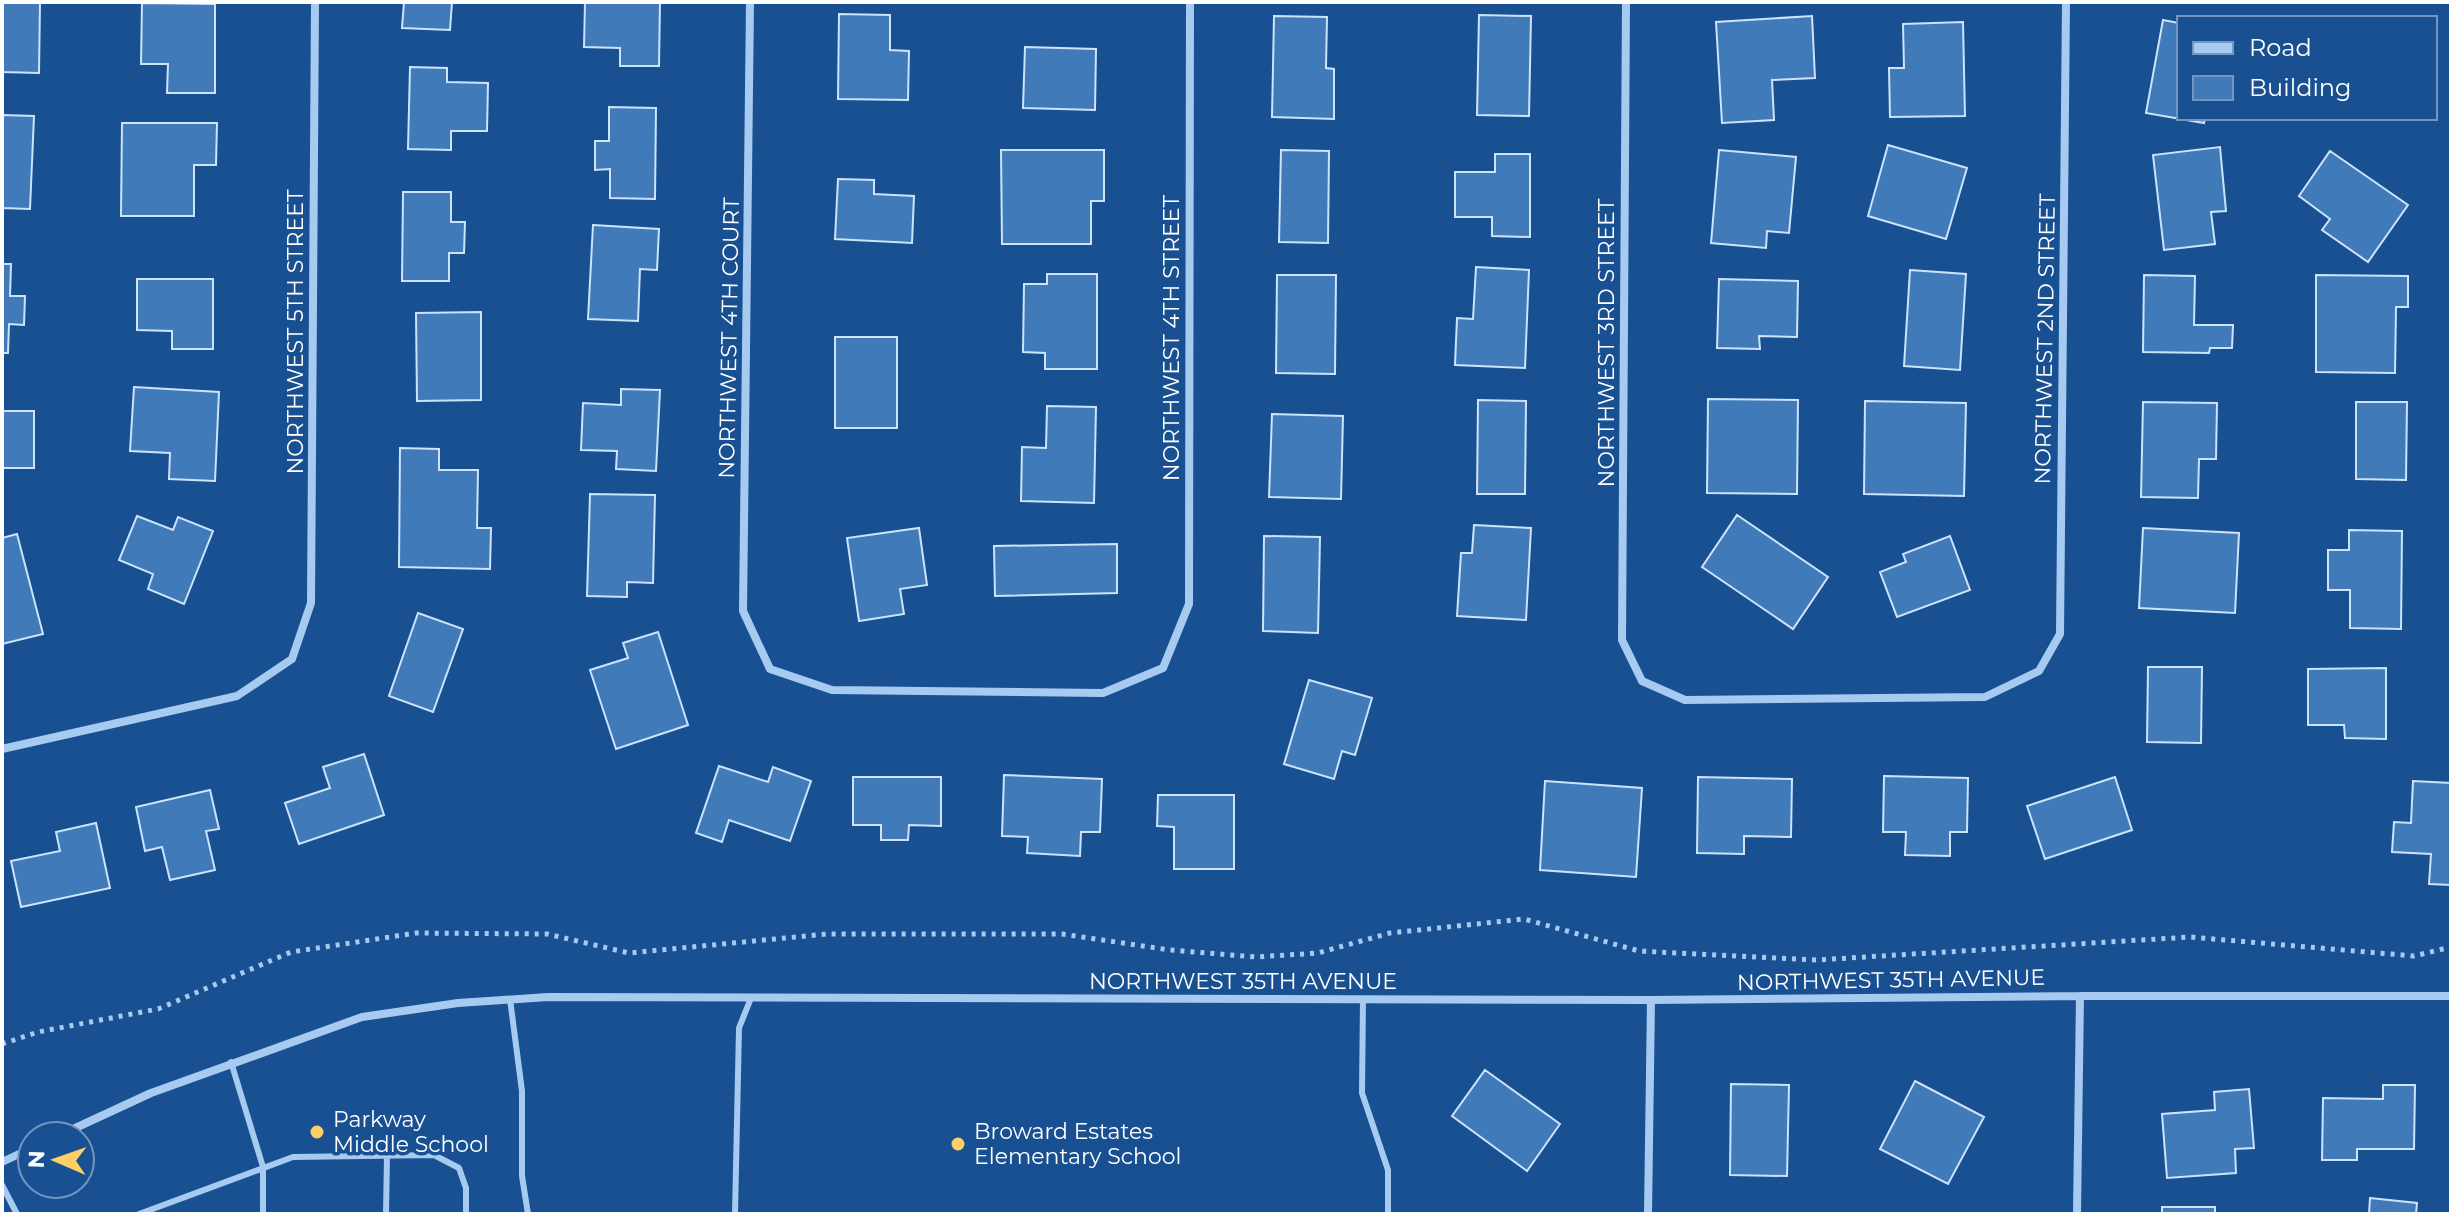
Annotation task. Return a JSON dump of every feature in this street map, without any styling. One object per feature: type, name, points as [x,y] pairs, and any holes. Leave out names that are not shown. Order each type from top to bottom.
[{"type":"street","name":"NORTHWEST 5TH STREET","points":[[2,749],[237,696],[292,659],[311,603],[315,2]]},
{"type":"street","name":"NORTHWEST 4TH COURT","points":[[750,2],[743,611],[770,669],[832,690],[1103,693],[1163,668]]},
{"type":"street","name":"NORTHWEST 4TH STREET","points":[[1163,668],[1189,604],[1190,2]]},
{"type":"street","name":"NORTHWEST 3RD STREET","points":[[1626,2],[1622,640],[1642,681],[1685,700],[1985,697],[2039,671]]},
{"type":"street","name":"NORTHWEST 2ND STREET","points":[[2039,671],[2060,634],[2066,2]]},
{"type":"street","points":[[2077,1214],[2080,996]]},
{"type":"street","name":"NORTHWEST 35TH AVENUE","points":[[93,1120],[231,1062],[362,1017],[510,999],[1651,1000],[2451,996]]},
{"type":"street","points":[[1648,1214],[1651,1000]]},
{"type":"lane","points":[[735,1214],[739,1028],[751,998]]},
{"type":"lane","points":[[510,999],[522,1091],[522,1176],[528,1214]]},
{"type":"lane","points":[[1363,999],[1362,1093],[1388,1170],[1388,1214]]},
{"type":"lane","points":[[231,1062],[263,1167],[263,1214]]},
{"type":"lane","points":[[139,1214],[293,1157],[434,1155],[459,1168],[466,1188],[466,1214]]},
{"type":"lane","points":[[386,1214],[387,1156]]},
{"type":"lane","points":[[2,1185],[17,1214]]},
{"type":"path","points":[[2,1044],[38,1032],[158,1009],[291,952],[416,933],[547,934],[629,953],[827,934],[1062,934],[1170,950],[1256,957],[1318,953],[1390,933],[1524,919],[1639,951],[1816,960],[2190,937],[2414,956],[2451,947]]},
{"type":"building","points":[[2,2],[40,2],[39,73],[2,72]]},
{"type":"building","points":[[404,2],[452,2],[450,30],[402,28]]},
{"type":"building","points":[[585,2],[660,2],[659,66],[620,66],[620,48],[584,47]]},
{"type":"building","points":[[142,3],[215,4],[215,93],[167,93],[168,64],[141,64]]},
{"type":"building","points":[[839,14],[890,15],[890,50],[909,51],[908,100],[838,99]]},
{"type":"building","points":[[1479,15],[1531,16],[1529,116],[1477,115]]},
{"type":"building","points":[[1274,16],[1327,17],[1326,68],[1334,69],[1334,119],[1272,117]]},
{"type":"building","points":[[1812,16],[1815,78],[1772,80],[1774,120],[1722,123],[1716,22]]},
{"type":"building","points":[[2163,20],[2177,23],[2177,118],[2146,113]]},
{"type":"building","points":[[1963,22],[1965,116],[1890,117],[1889,68],[1904,68],[1903,24]]},
{"type":"building","points":[[1025,47],[1096,49],[1095,110],[1023,108]]},
{"type":"building","points":[[410,67],[447,68],[447,82],[488,83],[487,131],[451,131],[451,150],[408,149]]},
{"type":"building","points":[[609,107],[656,108],[655,199],[610,198],[610,169],[595,170],[595,141],[609,141]]},
{"type":"building","points":[[2,115],[34,116],[30,209],[2,208]]},
{"type":"building","points":[[122,123],[217,123],[216,165],[194,165],[194,216],[121,216]]},
{"type":"building","points":[[1888,145],[1967,168],[1946,239],[1868,216]]},
{"type":"building","points":[[2220,147],[2226,211],[2211,212],[2215,244],[2164,250],[2153,155]]},
{"type":"building","points":[[1001,150],[1104,150],[1104,201],[1091,201],[1091,244],[1002,244]]},
{"type":"building","points":[[1281,150],[1329,151],[1328,243],[1279,242]]},
{"type":"building","points":[[1719,150],[1796,157],[1789,233],[1767,231],[1766,248],[1711,243]]},
{"type":"building","points":[[2330,151],[2408,205],[2368,262],[2322,230],[2330,219],[2299,196]]},
{"type":"building","points":[[1495,154],[1530,154],[1530,237],[1492,236],[1492,217],[1455,217],[1455,172],[1495,172]]},
{"type":"building","points":[[838,179],[874,180],[874,194],[914,196],[912,243],[835,239]]},
{"type":"building","points":[[403,192],[451,192],[451,222],[465,222],[464,253],[449,253],[449,281],[402,281]]},
{"type":"building","points":[[593,225],[659,229],[657,270],[640,269],[638,321],[588,319]]},
{"type":"building","points":[[2,264],[11,264],[10,296],[25,296],[24,325],[9,324],[8,353],[2,353]]},
{"type":"building","points":[[1476,267],[1529,270],[1525,368],[1455,365],[1457,318],[1473,319]]},
{"type":"building","points":[[1910,270],[1966,274],[1960,370],[1904,366]]},
{"type":"building","points":[[1047,274],[1097,274],[1097,369],[1045,369],[1045,353],[1023,352],[1024,284],[1047,284]]},
{"type":"building","points":[[1277,275],[1336,275],[1335,374],[1276,373]]},
{"type":"building","points":[[2144,275],[2195,276],[2194,325],[2233,325],[2232,348],[2210,348],[2209,353],[2143,352]]},
{"type":"building","points":[[2316,275],[2408,276],[2408,307],[2396,307],[2395,373],[2316,372]]},
{"type":"building","points":[[137,279],[213,279],[213,349],[172,349],[172,331],[137,330]]},
{"type":"building","points":[[1719,279],[1798,281],[1797,337],[1759,336],[1760,349],[1717,348]]},
{"type":"building","points":[[481,312],[481,400],[417,401],[416,313]]},
{"type":"building","points":[[835,337],[897,337],[897,428],[835,428]]},
{"type":"building","points":[[134,387],[219,392],[215,481],[169,479],[170,453],[130,451]]},
{"type":"building","points":[[621,389],[660,390],[656,471],[616,469],[617,451],[581,450],[583,403],[621,405]]},
{"type":"building","points":[[1708,399],[1798,400],[1797,494],[1707,493]]},
{"type":"building","points":[[1478,400],[1526,401],[1525,494],[1477,494]]},
{"type":"building","points":[[1865,401],[1966,403],[1964,496],[1864,494]]},
{"type":"building","points":[[2143,402],[2217,403],[2216,459],[2199,459],[2198,498],[2141,497]]},
{"type":"building","points":[[2356,402],[2407,402],[2406,480],[2356,479]]},
{"type":"building","points":[[1047,406],[1096,407],[1094,503],[1021,501],[1022,447],[1046,448]]},
{"type":"building","points":[[2,411],[34,411],[34,468],[2,468]]},
{"type":"building","points":[[1272,414],[1343,416],[1341,499],[1269,497]]},
{"type":"building","points":[[400,448],[439,449],[439,470],[478,470],[477,528],[491,528],[490,569],[399,567]]},
{"type":"building","points":[[590,494],[655,495],[653,583],[627,582],[627,597],[587,596]]},
{"type":"building","points":[[1737,515],[1828,577],[1793,629],[1702,567]]},
{"type":"building","points":[[137,516],[173,530],[178,517],[213,531],[184,604],[148,589],[153,574],[119,560]]},
{"type":"building","points":[[1474,525],[1531,528],[1526,620],[1457,616],[1461,553],[1472,553]]},
{"type":"building","points":[[919,528],[927,585],[900,589],[904,614],[859,621],[847,538]]},
{"type":"building","points":[[2143,528],[2239,533],[2235,613],[2139,608]]},
{"type":"building","points":[[2349,530],[2402,531],[2401,629],[2350,628],[2350,590],[2328,590],[2328,550],[2349,550]]},
{"type":"building","points":[[17,534],[43,634],[2,644],[2,538]]},
{"type":"building","points":[[1264,536],[1320,537],[1318,633],[1263,631]]},
{"type":"building","points":[[1950,536],[1970,590],[1897,617],[1880,572],[1906,562],[1903,554]]},
{"type":"building","points":[[1117,544],[1117,593],[995,596],[994,546]]},
{"type":"building","points":[[418,613],[463,629],[433,712],[389,696]]},
{"type":"building","points":[[658,632],[688,725],[616,749],[590,670],[628,658],[623,643]]},
{"type":"building","points":[[2148,667],[2202,667],[2201,743],[2147,742]]},
{"type":"building","points":[[2386,668],[2386,739],[2345,738],[2344,725],[2308,725],[2308,669]]},
{"type":"building","points":[[1309,680],[1372,698],[1355,755],[1342,751],[1334,779],[1284,764]]},
{"type":"building","points":[[364,754],[384,815],[299,844],[285,803],[330,788],[323,767]]},
{"type":"building","points":[[719,766],[768,782],[773,767],[811,781],[790,841],[729,820],[722,842],[696,833]]},
{"type":"building","points":[[1004,775],[1102,779],[1100,832],[1081,832],[1080,856],[1027,853],[1028,837],[1002,836]]},
{"type":"building","points":[[1884,776],[1968,778],[1967,832],[1950,832],[1950,856],[1905,855],[1906,832],[1883,832]]},
{"type":"building","points":[[853,777],[941,777],[941,826],[909,825],[908,840],[881,840],[881,825],[853,825]]},
{"type":"building","points":[[1698,777],[1792,779],[1791,837],[1744,836],[1744,854],[1697,853]]},
{"type":"building","points":[[2115,777],[2132,830],[2045,859],[2027,806]]},
{"type":"building","points":[[1545,781],[1642,788],[1636,877],[1540,870]]},
{"type":"building","points":[[2413,781],[2451,783],[2451,885],[2429,884],[2431,854],[2392,852],[2394,822],[2411,823]]},
{"type":"building","points":[[210,790],[219,829],[206,831],[215,870],[170,880],[162,847],[145,851],[136,807]]},
{"type":"building","points":[[1158,795],[1234,795],[1234,869],[1174,869],[1174,827],[1157,826]]},
{"type":"building","points":[[96,823],[110,888],[21,907],[11,861],[60,851],[56,832]]},
{"type":"building","points":[[1485,1070],[1560,1124],[1527,1171],[1452,1116]]},
{"type":"building","points":[[1915,1081],[1984,1117],[1948,1184],[1880,1149]]},
{"type":"building","points":[[1731,1084],[1789,1085],[1787,1176],[1730,1175]]},
{"type":"building","points":[[2383,1085],[2415,1085],[2414,1149],[2357,1149],[2357,1160],[2322,1160],[2323,1098],[2383,1099]]},
{"type":"building","points":[[2249,1089],[2254,1148],[2235,1149],[2236,1173],[2167,1178],[2162,1114],[2215,1110],[2214,1092]]},
{"type":"building","points":[[2370,1198],[2417,1203],[2416,1214],[2369,1214]]},
{"type":"building","points":[[2162,1207],[2215,1207],[2215,1214],[2162,1214]]},
{"type":"place","name":"Parkway Middle School","points":[[317,1132]]},
{"type":"place","name":"Broward Estates Elementary School","points":[[958,1144]]}]
